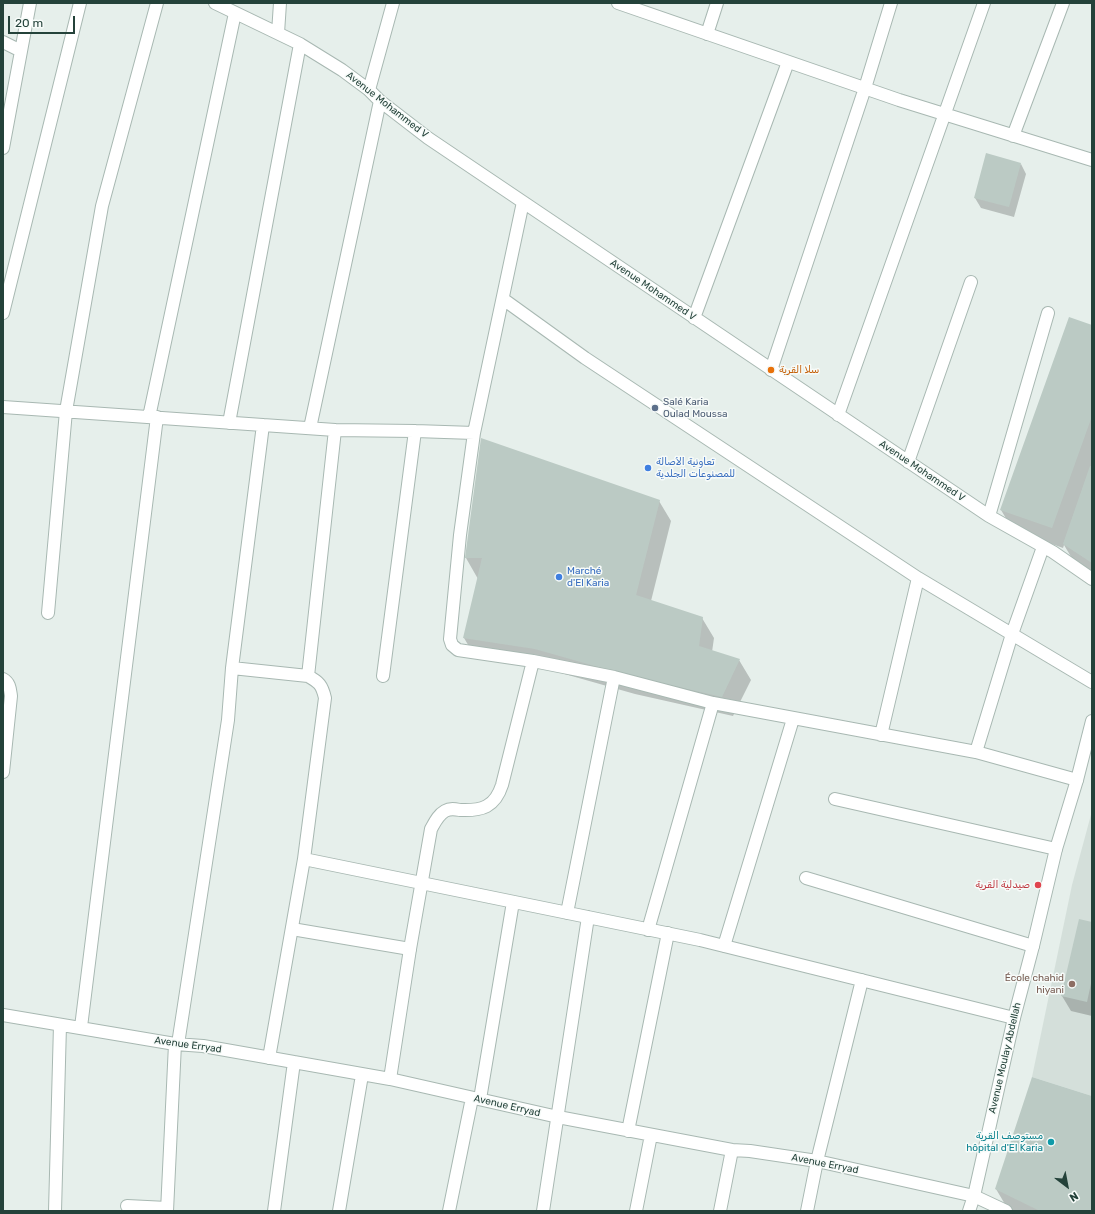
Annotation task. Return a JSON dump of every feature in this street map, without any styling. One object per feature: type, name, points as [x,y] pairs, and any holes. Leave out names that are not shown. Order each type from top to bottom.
[{"type":"street","points":[[3,148],[7,102],[21,51],[30,3]]},
{"type":"street","points":[[3,313],[80,3]]},
{"type":"street","points":[[48,613],[66,411],[102,206],[157,3]]},
{"type":"street","name":"Avenue Mohammed V","points":[[215,3],[300,44],[342,70],[428,138],[989,516],[1054,552],[1092,579]]},
{"type":"street","points":[[278,33],[280,3]]},
{"type":"street","points":[[369,90],[393,3]]},
{"type":"street","points":[[618,3],[865,88],[1092,160]]},
{"type":"street","points":[[707,34],[717,3]]},
{"type":"street","points":[[772,370],[865,88],[891,3]]},
{"type":"street","points":[[838,414],[984,3]]},
{"type":"street","points":[[1014,136],[1063,3]]},
{"type":"street","points":[[81,1027],[153,417],[235,13]]},
{"type":"street","points":[[3,42],[21,51]]},
{"type":"street","points":[[229,423],[300,44]]},
{"type":"street","points":[[694,318],[788,62]]},
{"type":"street","points":[[310,428],[380,101]]},
{"type":"street","points":[[523,202],[474,434],[460,535],[450,639],[452,646],[458,650],[533,661],[614,677],[713,703],[976,752],[1077,780]]},
{"type":"street","points":[[908,462],[971,282]]},
{"type":"street","points":[[503,299],[586,358],[918,578],[1092,682]]},
{"type":"street","points":[[989,516],[1048,313]]},
{"type":"street","points":[[3,407],[336,430],[415,431],[474,434]]},
{"type":"street","points":[[127,1206],[167,1210],[176,1044],[228,720],[232,668],[263,425]]},
{"type":"street","points":[[308,676],[336,430]]},
{"type":"street","points":[[383,676],[415,431]]},
{"type":"street","points":[[976,752],[1012,634],[1043,547]]},
{"type":"street","points":[[881,735],[918,578]]},
{"type":"street","points":[[390,1079],[410,949],[431,829],[435,821],[445,811],[450,809],[480,809],[489,806],[499,794],[533,661]]},
{"type":"street","points":[[232,668],[308,676],[318,682],[322,688],[325,698],[304,859],[269,1058]]},
{"type":"street","points":[[567,913],[614,677]]},
{"type":"street","points":[[3,679],[9,684],[11,696],[3,772]]},
{"type":"street","points":[[648,930],[713,703]]},
{"type":"street","points":[[724,946],[792,718]]},
{"type":"street","name":"Avenue Moulay Abdellah","points":[[969,1211],[974,1196],[1014,1018],[1034,946],[1056,849],[1077,780],[1092,721]]},
{"type":"street","points":[[835,799],[1056,849]]},
{"type":"street","points":[[304,859],[724,946],[1014,1018]]},
{"type":"street","points":[[806,878],[1034,946]]},
{"type":"street","points":[[449,1211],[476,1099],[513,902]]},
{"type":"street","points":[[543,1211],[588,917]]},
{"type":"street","points":[[292,929],[410,949]]},
{"type":"street","points":[[628,1131],[668,934]]},
{"type":"street","points":[[807,1211],[817,1162],[862,980]]},
{"type":"street","name":"Avenue Erryad","points":[[3,1015],[176,1044],[203,1046],[390,1079],[558,1117],[628,1131],[732,1150],[750,1151],[817,1162],[974,1196],[1006,1211]]},
{"type":"street","points":[[55,1211],[60,1025]]},
{"type":"street","points":[[274,1211],[294,1062]]},
{"type":"street","points":[[339,1211],[362,1075]]},
{"type":"street","points":[[636,1211],[651,1135]]},
{"type":"street","points":[[720,1211],[732,1150]]},
{"type":"shaded area","name":"École chahid hiyani","points":[[1092,811],[1092,1096],[1032,1077],[1072,885]]},
{"type":"building","points":[[986,153],[1021,163],[1009,207],[974,198]]},
{"type":"building","points":[[1069,317],[1092,325],[1092,416],[1052,528],[1000,510]]},
{"type":"building","name":"Marché d'El Karia","points":[[481,438],[660,500],[636,595],[703,617],[699,646],[740,659],[722,697],[623,674],[535,649],[463,638],[482,558],[465,558]]},
{"type":"building","points":[[1090,466],[1092,466],[1092,563],[1063,544]]},
{"type":"building","points":[[1079,919],[1092,922],[1092,979],[1087,1002],[1061,996]]},
{"type":"building","name":"مستوصف القرية hôpital d'El Karia","points":[[1032,1077],[1092,1096],[1092,1211],[1040,1211],[995,1189]]},
{"type":"place","name":"سلا القرية","points":[[771,370]]},
{"type":"place","name":"Salé Karia Oulad Moussa","points":[[655,408]]},
{"type":"place","name":"تعاونية الأصالة للمصنوعات الجلدية","points":[[648,468]]},
{"type":"place","name":"Marché d'El Karia","points":[[559,577]]},
{"type":"place","name":"صيدلية القرية","points":[[1038,885]]},
{"type":"place","name":"École chahid hiyani","points":[[1072,984]]},
{"type":"place","name":"مستوصف القرية hôpital d'El Karia","points":[[1051,1142]]}]
